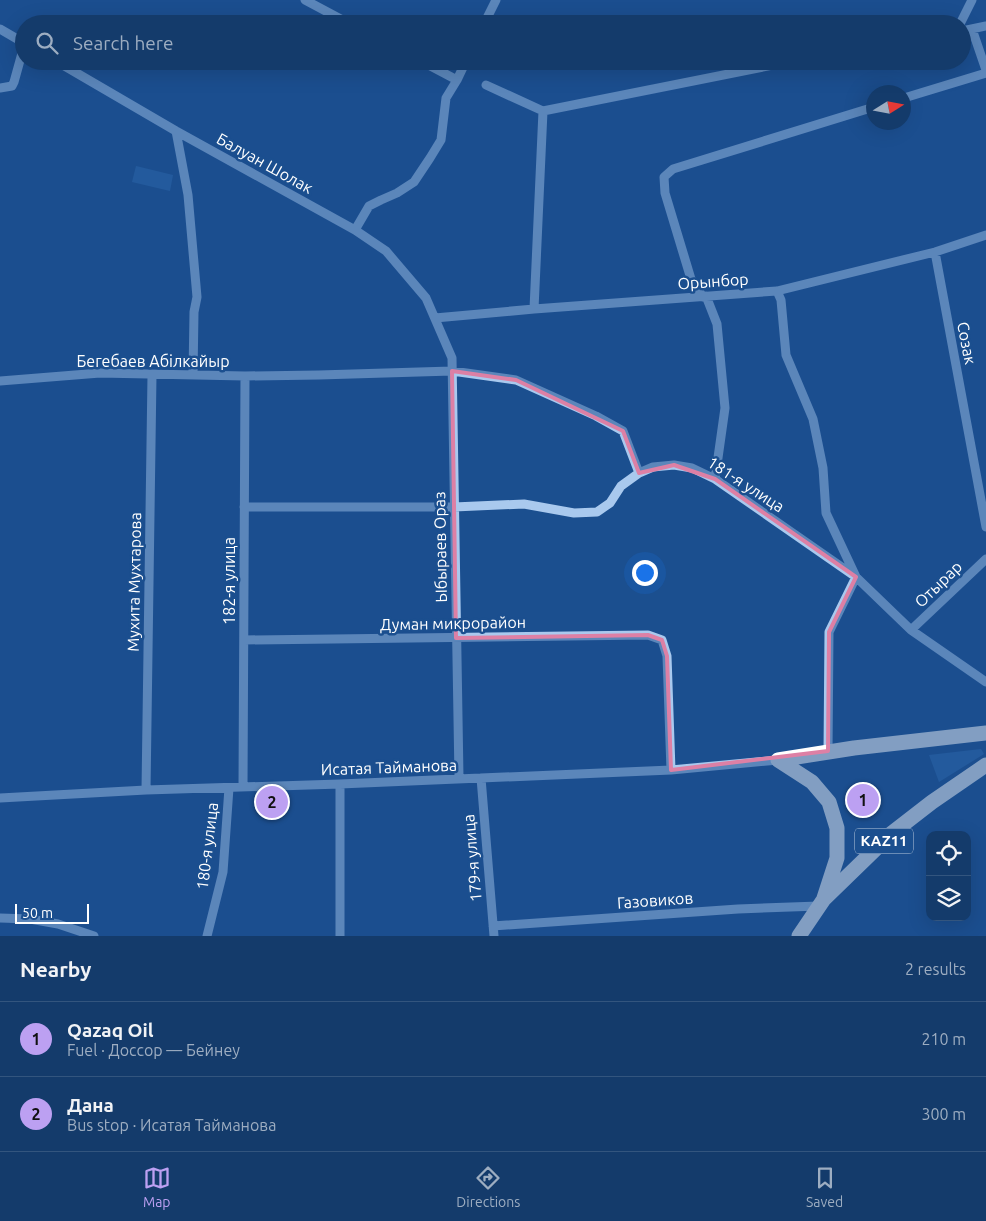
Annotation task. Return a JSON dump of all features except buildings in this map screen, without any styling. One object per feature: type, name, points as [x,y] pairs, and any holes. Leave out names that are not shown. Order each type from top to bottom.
[{"type":"highway","points":[[778,760],[828,751],[986,733]]},
{"type":"highway","points":[[778,760],[812,782],[829,802],[837,828],[837,858],[821,902]]},
{"type":"highway","name":"KAZ11","points":[[799,936],[821,902],[892,833],[932,802],[986,765]]},
{"type":"street","points":[[305,0],[333,15]]},
{"type":"street","points":[[488,15],[496,0]]},
{"type":"street","points":[[964,15],[972,0]]},
{"type":"street","points":[[971,29],[986,26]]},
{"type":"street","points":[[0,29],[15,39]]},
{"type":"street","points":[[911,96],[986,71],[971,39]]},
{"type":"street","points":[[0,88],[12,86],[17,70]]},
{"type":"street","name":"Балуан Шолак","points":[[71,70],[176,131],[355,230],[386,251],[426,298],[435,318]]},
{"type":"street","points":[[438,70],[457,80]]},
{"type":"street","points":[[355,230],[369,206],[397,193],[414,182],[441,140],[446,98],[462,70]]},
{"type":"street","points":[[486,85],[543,111],[748,70]]},
{"type":"street","points":[[715,479],[725,408],[717,324],[704,297],[691,279],[665,193],[664,177],[673,169],[866,109]]},
{"type":"street","points":[[534,309],[543,111]]},
{"type":"street","points":[[176,131],[188,195],[197,297],[194,312],[193,376]]},
{"type":"street","name":"Орынбор","points":[[435,318],[777,292],[935,252],[986,236]]},
{"type":"street","name":"Созак","points":[[935,252],[986,527]]},
{"type":"street","points":[[777,292],[781,300],[786,355],[813,419],[823,468],[826,513],[856,577],[829,632],[828,751]]},
{"type":"street","name":"Ыбыраев Ораз","points":[[435,318],[452,358],[459,778]]},
{"type":"street","points":[[246,376],[452,371],[516,380],[596,416],[623,431],[640,473]]},
{"type":"street","name":"Бегебаев Абілкайыр","points":[[0,381],[100,373],[246,376]]},
{"type":"street","name":"Мухита Мухтарова","points":[[146,790],[152,375]]},
{"type":"street","name":"182-я улица","points":[[243,787],[246,376]]},
{"type":"street","name":"181-я улица","points":[[454,507],[524,504],[574,513],[598,512],[610,503],[621,486],[640,473],[653,467],[674,465],[692,468],[715,479],[856,577],[911,630],[986,682]]},
{"type":"street","points":[[244,507],[454,507]]},
{"type":"street","name":"Отырар","points":[[911,630],[986,559]]},
{"type":"street","name":"Думан микрорайон","points":[[244,640],[648,635],[662,640],[667,656],[671,770]]},
{"type":"street","name":"Исатая Тайманова","points":[[0,798],[146,790],[671,770],[778,760]]},
{"type":"street","name":"179-я улица","points":[[481,778],[494,936]]},
{"type":"street","points":[[340,784],[340,936]]},
{"type":"street","name":"180-я улица","points":[[207,936],[223,872],[229,788]]},
{"type":"street","name":"Газовиков","points":[[493,926],[821,902]]},
{"type":"street","points":[[0,918],[30,919],[58,924],[94,936]]},
{"type":"highlighted area","points":[[452,371],[516,380],[623,431],[639,473],[674,465],[715,479],[856,577],[829,632],[828,751],[671,770],[667,656],[662,640],[648,635],[456,638]]},
{"type":"shaded area","points":[[136,166],[173,175],[170,191],[132,182]]},
{"type":"shaded area","points":[[981,749],[984,754],[939,782],[929,755]]},
{"type":"place","name":"Qazaq Oil","points":[[863,800]]},
{"type":"place","name":"Дана","points":[[272,802]]}]
